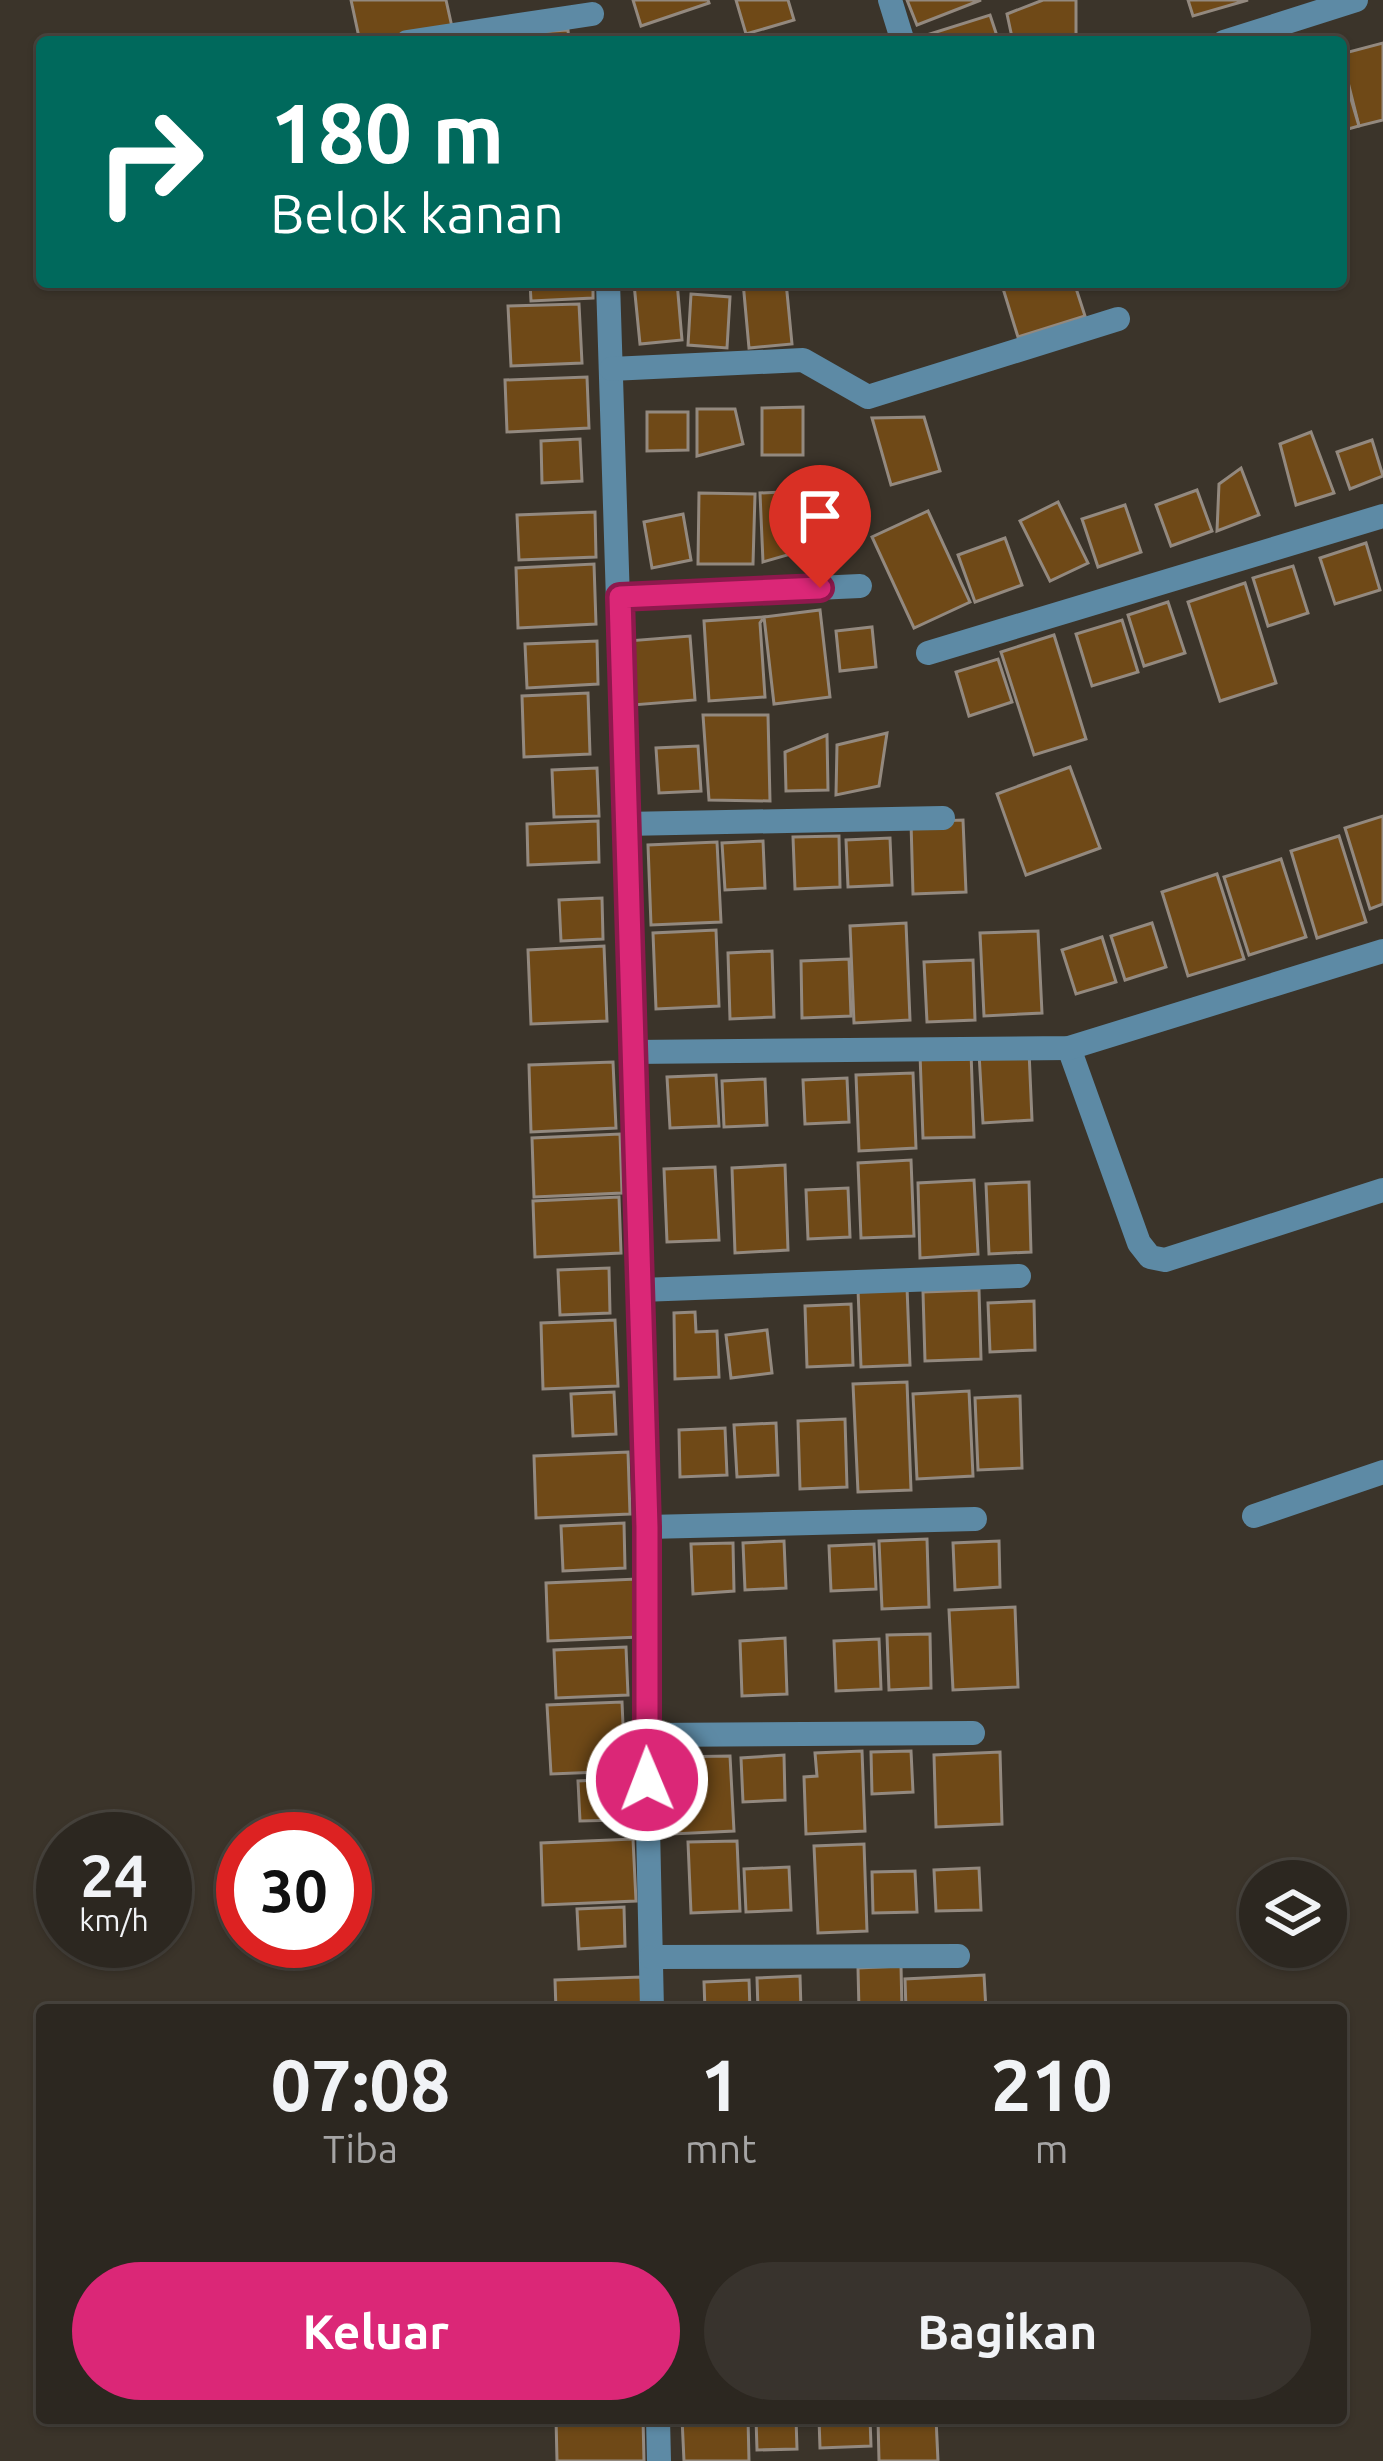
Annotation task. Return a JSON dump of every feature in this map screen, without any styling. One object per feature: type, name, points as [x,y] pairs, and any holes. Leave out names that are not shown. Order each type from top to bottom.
[{"type":"street","points":[[890,0],[901,36]]},
{"type":"street","points":[[1237,36],[1297,9],[1356,0]]},
{"type":"street","points":[[439,36],[591,7]]},
{"type":"street","points":[[608,288],[647,1527],[652,2004]]},
{"type":"street","points":[[611,369],[803,360],[868,397],[1118,319]]},
{"type":"street","points":[[928,652],[1383,516]]},
{"type":"street","points":[[620,597],[860,586]]},
{"type":"street","points":[[624,824],[943,818]]},
{"type":"street","points":[[632,1052],[1069,1048],[1383,951]]},
{"type":"street","points":[[1069,1048],[1139,1243],[1150,1257],[1165,1260],[1383,1190]]},
{"type":"street","points":[[640,1290],[1019,1276]]},
{"type":"street","points":[[1255,1516],[1383,1472]]},
{"type":"street","points":[[647,1527],[976,1520]]},
{"type":"street","points":[[646,1736],[973,1733]]},
{"type":"street","points":[[651,1958],[958,1956]]},
{"type":"street","points":[[658,2424],[659,2461]]},
{"type":"building","points":[[351,0],[446,0],[452,27],[410,36],[359,36]]},
{"type":"building","points":[[633,0],[708,0],[709,3],[641,26]]},
{"type":"building","points":[[736,0],[788,0],[794,20],[746,34]]},
{"type":"building","points":[[907,0],[981,0],[917,25]]},
{"type":"building","points":[[1043,0],[1076,0],[1076,34],[1012,36],[1007,14]]},
{"type":"building","points":[[1188,0],[1248,0],[1193,16]]},
{"type":"building","points":[[990,15],[997,36],[923,36]]},
{"type":"building","points":[[568,30],[568,36],[490,36]]},
{"type":"building","points":[[1383,43],[1383,120],[1359,126],[1347,78],[1347,52]]},
{"type":"building","points":[[1347,85],[1359,126],[1347,129]]},
{"type":"building","points":[[530,288],[593,288],[593,298],[531,301]]},
{"type":"building","points":[[634,288],[678,288],[682,340],[640,344]]},
{"type":"building","points":[[744,288],[787,288],[792,344],[749,348]]},
{"type":"building","points":[[1003,288],[1076,288],[1085,316],[1018,337]]},
{"type":"building","points":[[691,294],[730,297],[727,348],[688,345]]},
{"type":"building","points":[[579,304],[582,363],[511,366],[508,306]]},
{"type":"building","points":[[587,377],[589,428],[507,432],[505,380]]},
{"type":"building","points":[[803,407],[803,455],[762,455],[762,408]]},
{"type":"building","points":[[697,409],[735,409],[743,444],[697,456]]},
{"type":"building","points":[[647,412],[688,412],[688,450],[647,451]]},
{"type":"building","points":[[924,417],[940,471],[891,485],[872,418]]},
{"type":"building","points":[[1311,432],[1334,493],[1296,505],[1280,444]]},
{"type":"building","points":[[580,439],[582,481],[542,483],[541,441]]},
{"type":"building","points":[[1372,440],[1383,476],[1350,489],[1337,452]]},
{"type":"building","points":[[1241,468],[1259,515],[1217,531],[1219,484]]},
{"type":"building","points":[[1197,490],[1212,531],[1171,546],[1156,505]]},
{"type":"building","points":[[802,491],[805,550],[763,562],[760,493]]},
{"type":"building","points":[[699,493],[755,494],[753,564],[698,564]]},
{"type":"building","points":[[1058,502],[1088,563],[1050,581],[1020,521]]},
{"type":"building","points":[[1125,505],[1141,552],[1098,567],[1082,519]]},
{"type":"building","points":[[928,511],[970,602],[914,628],[872,537]]},
{"type":"building","points":[[595,512],[596,557],[519,560],[517,515]]},
{"type":"building","points":[[683,514],[691,560],[652,568],[644,522]]},
{"type":"building","points":[[1005,538],[1022,585],[975,602],[958,555]]},
{"type":"building","points":[[1366,543],[1380,590],[1335,604],[1320,558]]},
{"type":"building","points":[[594,564],[596,624],[518,628],[516,568]]},
{"type":"building","points":[[1293,566],[1308,613],[1268,626],[1253,578]]},
{"type":"building","points":[[1245,583],[1276,683],[1220,701],[1188,602]]},
{"type":"building","points":[[1168,602],[1185,653],[1144,666],[1128,615]]},
{"type":"building","points":[[820,610],[830,697],[774,704],[764,617]]},
{"type":"building","points":[[764,617],[760,623],[765,697],[709,701],[704,621]]},
{"type":"building","points":[[1122,620],[1138,672],[1092,686],[1076,634]]},
{"type":"building","points":[[872,627],[876,667],[840,671],[836,631]]},
{"type":"building","points":[[1054,635],[1086,739],[1034,755],[1001,652]]},
{"type":"building","points":[[690,636],[695,700],[633,705],[627,641]]},
{"type":"building","points":[[597,641],[598,684],[527,688],[525,644]]},
{"type":"building","points":[[998,659],[1012,702],[969,716],[956,672]]},
{"type":"building","points":[[588,693],[590,754],[524,757],[522,696]]},
{"type":"building","points":[[703,715],[768,715],[770,801],[709,800]]},
{"type":"building","points":[[887,733],[879,786],[836,795],[837,745]]},
{"type":"building","points":[[827,735],[828,790],[786,791],[785,752]]},
{"type":"building","points":[[698,746],[701,791],[659,793],[656,748]]},
{"type":"building","points":[[1070,767],[1100,848],[1026,875],[997,794]]},
{"type":"building","points":[[597,768],[599,816],[554,817],[552,770]]},
{"type":"building","points":[[1383,816],[1383,904],[1370,909],[1345,828]]},
{"type":"building","points":[[963,820],[966,892],[913,894],[911,822]]},
{"type":"building","points":[[598,821],[599,862],[528,865],[527,824]]},
{"type":"building","points":[[839,836],[840,887],[795,889],[793,837]]},
{"type":"building","points":[[1339,836],[1366,922],[1317,938],[1291,851]]},
{"type":"building","points":[[890,838],[892,885],[848,887],[846,840]]},
{"type":"building","points":[[763,841],[765,888],[725,890],[722,843]]},
{"type":"building","points":[[717,842],[721,922],[651,925],[648,845]]},
{"type":"building","points":[[1281,859],[1306,937],[1249,955],[1224,877]]},
{"type":"building","points":[[1217,874],[1244,959],[1188,976],[1162,892]]},
{"type":"building","points":[[602,898],[603,939],[561,941],[559,900]]},
{"type":"building","points":[[906,923],[910,1020],[854,1023],[850,926]]},
{"type":"building","points":[[1152,923],[1166,967],[1125,980],[1111,936]]},
{"type":"building","points":[[716,930],[719,1006],[656,1009],[653,933]]},
{"type":"building","points":[[1038,931],[1042,1013],[984,1016],[980,933]]},
{"type":"building","points":[[1102,937],[1116,982],[1076,994],[1062,950]]},
{"type":"building","points":[[604,946],[607,1021],[531,1024],[528,950]]},
{"type":"building","points":[[772,951],[774,1017],[730,1019],[728,953]]},
{"type":"building","points":[[849,959],[851,1016],[802,1018],[801,961]]},
{"type":"building","points":[[973,960],[975,1020],[927,1022],[924,962]]},
{"type":"building","points":[[1029,1051],[1032,1120],[983,1123],[979,1053]]},
{"type":"building","points":[[971,1052],[974,1137],[923,1138],[920,1054]]},
{"type":"building","points":[[613,1062],[616,1128],[531,1132],[529,1065]]},
{"type":"building","points":[[913,1073],[916,1148],[859,1151],[856,1075]]},
{"type":"building","points":[[716,1075],[719,1126],[670,1128],[667,1077]]},
{"type":"building","points":[[847,1078],[849,1122],[805,1124],[803,1080]]},
{"type":"building","points":[[765,1079],[767,1125],[724,1127],[722,1081]]},
{"type":"building","points":[[620,1134],[622,1193],[534,1197],[532,1138]]},
{"type":"building","points":[[911,1160],[914,1236],[861,1238],[858,1163]]},
{"type":"building","points":[[785,1165],[788,1250],[735,1253],[732,1168]]},
{"type":"building","points":[[715,1167],[719,1240],[667,1242],[664,1169]]},
{"type":"building","points":[[974,1180],[978,1254],[920,1258],[918,1183]]},
{"type":"building","points":[[1029,1182],[1031,1252],[989,1254],[986,1184]]},
{"type":"building","points":[[848,1188],[850,1237],[808,1239],[806,1190]]},
{"type":"building","points":[[619,1197],[621,1253],[535,1257],[533,1201]]},
{"type":"building","points":[[609,1268],[610,1313],[560,1315],[558,1270]]},
{"type":"building","points":[[907,1287],[910,1365],[861,1367],[858,1289]]},
{"type":"building","points":[[979,1290],[981,1359],[925,1361],[923,1292]]},
{"type":"building","points":[[1034,1301],[1035,1350],[990,1352],[988,1303]]},
{"type":"building","points":[[851,1304],[853,1365],[807,1367],[805,1306]]},
{"type":"building","points":[[695,1312],[696,1332],[717,1331],[719,1377],[675,1379],[674,1313]]},
{"type":"building","points":[[615,1320],[618,1386],[543,1389],[541,1323]]},
{"type":"building","points":[[767,1330],[772,1373],[731,1378],[726,1335]]},
{"type":"building","points":[[907,1382],[911,1490],[858,1492],[853,1384]]},
{"type":"building","points":[[969,1391],[973,1476],[917,1479],[913,1394]]},
{"type":"building","points":[[614,1392],[616,1434],[573,1436],[571,1394]]},
{"type":"building","points":[[1020,1396],[1022,1468],[978,1470],[975,1398]]},
{"type":"building","points":[[845,1419],[847,1487],[800,1489],[798,1421]]},
{"type":"building","points":[[776,1423],[778,1475],[737,1477],[734,1425]]},
{"type":"building","points":[[725,1428],[727,1475],[680,1477],[679,1430]]},
{"type":"building","points":[[628,1452],[630,1514],[536,1518],[534,1456]]},
{"type":"building","points":[[624,1523],[625,1568],[563,1571],[561,1526]]},
{"type":"building","points":[[927,1539],[929,1607],[882,1609],[879,1541]]},
{"type":"building","points":[[784,1541],[786,1588],[745,1590],[743,1543]]},
{"type":"building","points":[[999,1541],[1000,1587],[955,1590],[953,1543]]},
{"type":"building","points":[[733,1543],[734,1591],[693,1594],[691,1544]]},
{"type":"building","points":[[874,1544],[876,1589],[831,1591],[829,1546]]},
{"type":"building","points":[[637,1579],[639,1637],[548,1641],[546,1583]]},
{"type":"building","points":[[1015,1607],[1018,1687],[953,1690],[949,1610]]},
{"type":"building","points":[[930,1634],[931,1688],[889,1690],[887,1635]]},
{"type":"building","points":[[785,1638],[787,1694],[742,1696],[740,1641]]},
{"type":"building","points":[[879,1639],[881,1689],[836,1691],[834,1641]]},
{"type":"building","points":[[626,1647],[628,1695],[556,1698],[554,1650]]},
{"type":"building","points":[[622,1702],[625,1771],[551,1774],[547,1705]]},
{"type":"building","points":[[862,1751],[865,1831],[806,1834],[804,1777],[817,1776],[815,1753]]},
{"type":"building","points":[[911,1751],[913,1792],[872,1794],[871,1752]]},
{"type":"building","points":[[1000,1752],[1002,1824],[936,1827],[934,1755]]},
{"type":"building","points":[[784,1755],[785,1800],[743,1802],[741,1758]]},
{"type":"building","points":[[730,1756],[734,1831],[672,1834],[673,1757]]},
{"type":"building","points":[[619,1779],[621,1820],[580,1821],[578,1781]]},
{"type":"building","points":[[633,1839],[636,1901],[543,1905],[541,1843]]},
{"type":"building","points":[[737,1841],[740,1911],[691,1913],[688,1842]]},
{"type":"building","points":[[864,1844],[867,1931],[818,1933],[814,1846]]},
{"type":"building","points":[[789,1867],[791,1910],[746,1912],[744,1869]]},
{"type":"building","points":[[979,1868],[981,1910],[936,1911],[934,1870]]},
{"type":"building","points":[[915,1871],[917,1912],[873,1913],[872,1872]]},
{"type":"building","points":[[624,1907],[625,1946],[579,1949],[577,1909]]},
{"type":"building","points":[[901,1966],[902,2004],[859,2004],[858,1968]]},
{"type":"building","points":[[984,1975],[986,2004],[906,2004],[905,1979]]},
{"type":"building","points":[[800,1976],[801,2004],[758,2004],[757,1978]]},
{"type":"building","points":[[641,1977],[643,2004],[556,2004],[555,1980]]},
{"type":"building","points":[[749,1980],[750,2004],[705,2004],[704,1982]]},
{"type":"building","points":[[556,2424],[643,2424],[644,2461],[557,2461]]},
{"type":"building","points":[[682,2424],[748,2424],[749,2461],[684,2461]]},
{"type":"building","points":[[756,2424],[796,2424],[797,2449],[757,2450]]},
{"type":"building","points":[[819,2424],[870,2424],[871,2446],[820,2448]]},
{"type":"building","points":[[878,2424],[936,2424],[938,2461],[879,2461]]},
{"type":"route","points":[[647,1780],[647,1527],[620,597],[820,588]]}]
